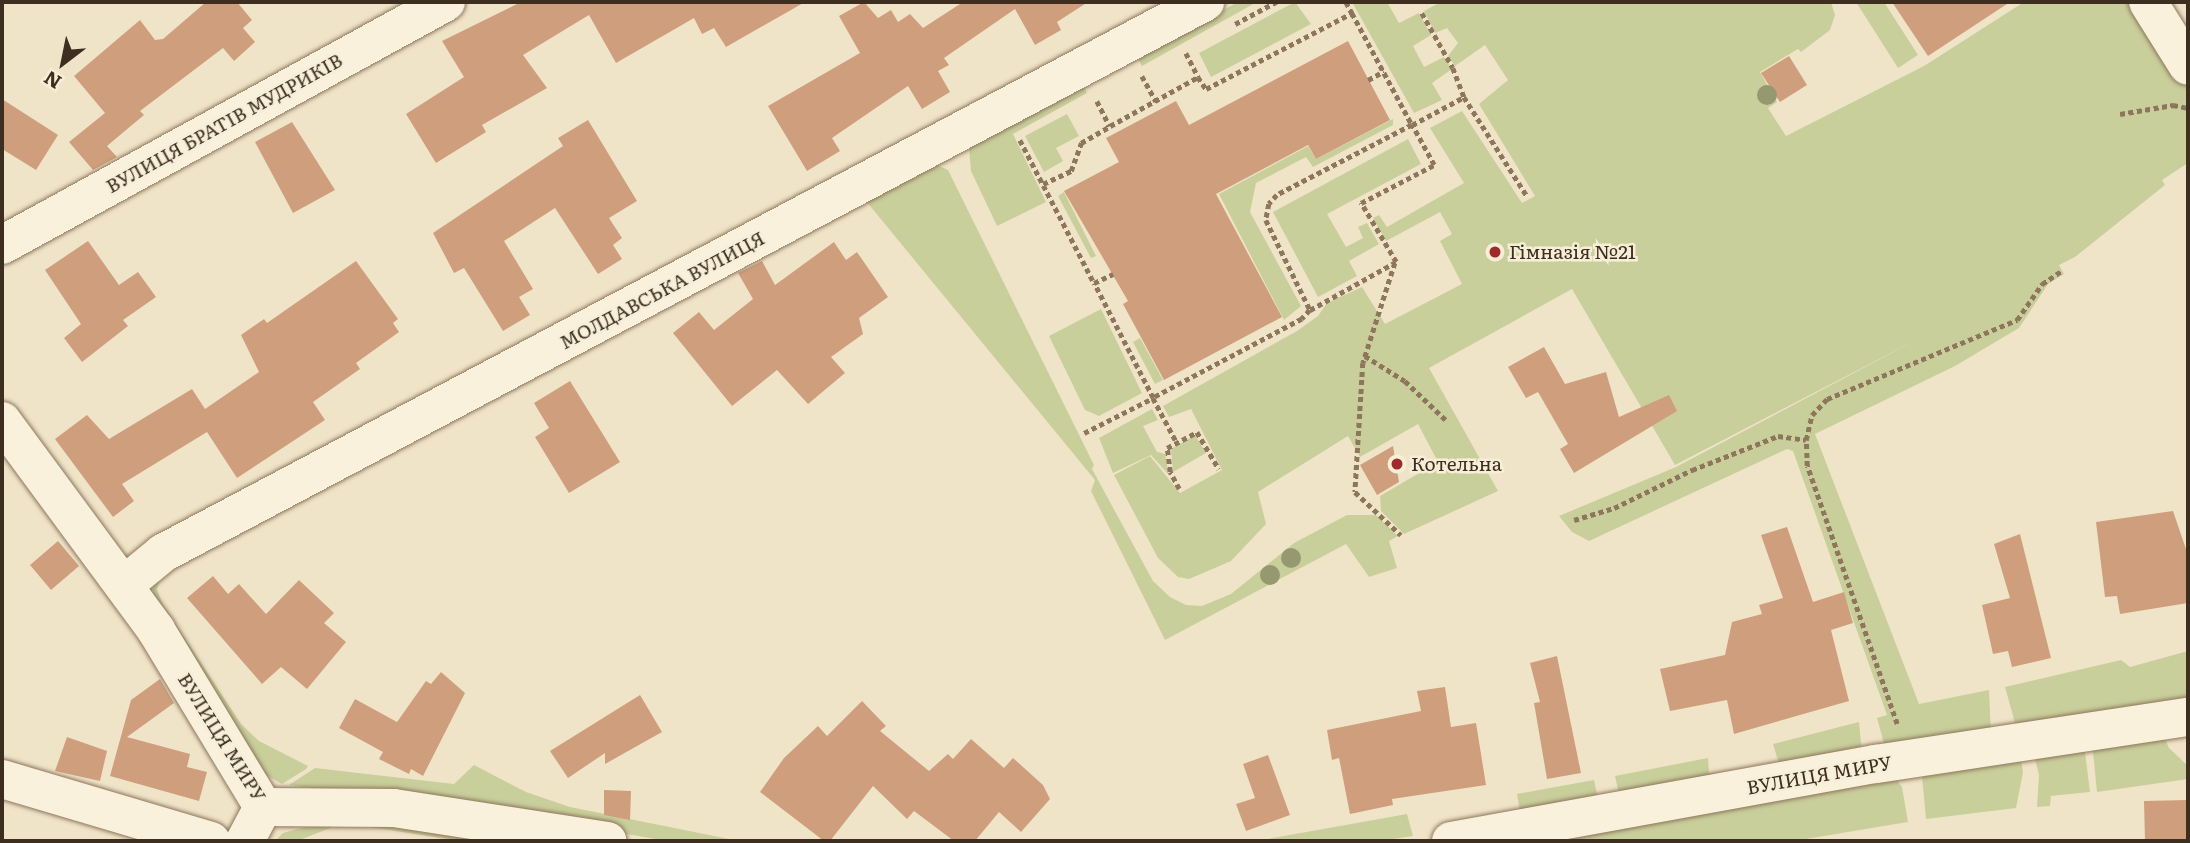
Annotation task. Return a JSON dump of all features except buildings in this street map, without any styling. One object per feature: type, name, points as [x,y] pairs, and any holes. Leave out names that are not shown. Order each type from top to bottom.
[{"type":"street","name":"ВУЛИЦЯ БРАТІВ МУДРИКІВ","points":[[2,245],[446,2]]},
{"type":"street","name":"МОЛДАВСЬКА ВУЛИЦЯ","points":[[124,585],[163,553],[1205,2]]},
{"type":"street","points":[[2148,2],[2188,66]]},
{"type":"street","name":"ВУЛИЦЯ МИРУ","points":[[2,421],[124,585],[236,755],[263,807],[394,808],[607,841]]},
{"type":"street","name":"ВУЛИЦЯ МИРУ","points":[[1451,841],[1906,760],[2188,717]]},
{"type":"street","points":[[2,779],[212,841]]},
{"type":"street","points":[[245,841],[263,807]]},
{"type":"path","points":[[1346,2],[1434,165],[1361,203],[1396,262],[1364,356],[1355,492],[1401,535]]},
{"type":"path","points":[[1043,184],[1071,171],[1082,143],[1198,77],[1206,89],[1352,13]]},
{"type":"path","points":[[1422,13],[1453,68],[1464,97],[1527,196]]},
{"type":"path","points":[[1174,58],[1185,52]]},
{"type":"path","points":[[1130,82],[1153,70]]},
{"type":"path","points":[[1368,80],[1384,71]]},
{"type":"path","points":[[1091,91],[1110,126]]},
{"type":"path","points":[[1086,106],[1107,94]]},
{"type":"path","points":[[1310,310],[1266,220],[1269,204],[1277,195],[1464,97]]},
{"type":"path","points":[[2120,114],[2173,105],[2188,108]]},
{"type":"path","points":[[1134,113],[1138,121]]},
{"type":"path","points":[[1031,130],[1018,136],[1177,443]]},
{"type":"path","points":[[1084,433],[1302,319],[1310,310],[1396,262]]},
{"type":"path","points":[[1906,760],[1892,704],[1807,466],[1806,440],[1812,415],[1827,399],[2017,320],[2042,284],[2063,270]]},
{"type":"path","points":[[1094,283],[1113,274]]},
{"type":"path","points":[[1364,356],[1405,381],[1448,422]]},
{"type":"path","points":[[1179,489],[1170,472],[1167,448],[1197,432],[1219,469]]},
{"type":"path","points":[[1574,520],[1614,508],[1692,470],[1778,436],[1806,440]]},
{"type":"green space","points":[[1238,2],[1257,2],[1142,66],[1137,57]]},
{"type":"green space","points":[[1295,2],[1311,24],[1211,77],[1199,53]]},
{"type":"green space","points":[[1352,2],[1387,2],[1399,23],[1419,13],[1431,35],[1413,46],[1424,67],[1444,57],[1452,69],[1432,83],[1442,100],[1414,113]]},
{"type":"green space","points":[[1441,2],[1831,2],[1835,15],[1830,30],[1801,52],[1798,49],[1760,72],[1777,102],[1768,108],[1786,136],[1924,66],[2024,2],[2137,2],[2188,86],[2188,163],[2162,180],[2165,185],[2075,257],[2059,265],[2064,274],[2048,284],[2019,328],[1955,366],[1815,434],[1919,704],[1989,690],[1991,734],[1886,751],[1877,718],[1887,715],[1793,451],[1787,449],[1589,541],[1572,532],[1559,516],[1676,467],[1920,338],[1675,465],[1572,289],[1429,368],[1498,491],[1404,534],[1381,511],[1380,496],[1438,462],[1418,424],[1360,457],[1348,436],[1258,492],[1266,524],[1231,561],[1189,579],[1178,577],[1158,558],[1114,475],[1150,456],[1180,493],[1222,470],[1191,409],[1169,417],[1163,406],[1297,331],[1318,316],[1327,303],[1362,287],[1385,324],[1462,284],[1440,241],[1452,234],[1440,212],[1386,241],[1373,218],[1379,215],[1387,227],[1464,183],[1430,128],[1462,111],[1522,203],[1535,196],[1479,104],[1508,80],[1485,45],[1455,66],[1448,56],[1458,43],[1447,28],[1435,33],[1424,11]]},
{"type":"green space","points":[[1856,2],[1884,2],[1918,55],[1898,68]]},
{"type":"green space","points":[[1084,87],[1087,93],[1013,134],[1046,202],[997,226],[971,171],[969,148]]},
{"type":"green space","points":[[1067,114],[1079,136],[1056,148],[1063,161],[1044,172],[1025,136]]},
{"type":"green space","points":[[1393,119],[1393,125],[1313,167],[1306,157],[1256,183],[1250,212],[1301,306],[1284,320],[1219,194],[1308,146],[1316,159]]},
{"type":"green space","points":[[1408,139],[1421,164],[1327,214],[1346,247],[1363,238],[1358,227],[1367,223],[1379,244],[1349,261],[1357,276],[1318,297],[1273,212]]},
{"type":"green space","points":[[935,164],[948,170],[1094,465],[1092,469],[1153,581],[1170,597],[1186,605],[1202,606],[1231,594],[1294,543],[1347,515],[1376,515],[1398,536],[1389,541],[1397,568],[1369,577],[1346,544],[1165,640],[1091,491],[1095,480],[866,201]]},
{"type":"green space","points":[[1064,192],[1096,256],[1091,258],[1058,196]]},
{"type":"green space","points":[[1101,309],[1142,393],[1099,416],[1085,410],[1049,336]]},
{"type":"green space","points":[[1140,338],[1163,380],[1155,384],[1133,342]]},
{"type":"green space","points":[[1152,409],[1158,420],[1143,426],[1157,452],[1165,454],[1169,475],[1151,455],[1113,473],[1099,438]]},
{"type":"green space","points":[[1195,435],[1206,453],[1173,472],[1171,449]]},
{"type":"green space","points":[[161,576],[157,589],[163,605],[241,724],[259,741],[308,766],[306,769],[282,784],[261,772],[153,604],[153,581]]},
{"type":"green space","points":[[2188,651],[2188,704],[2017,730],[2005,687],[2121,660],[2130,667]]},
{"type":"green space","points":[[1859,722],[1862,755],[1781,770],[1773,744]]},
{"type":"green space","points":[[2162,732],[2169,748],[2188,766],[2188,779],[2097,792],[2092,742]]},
{"type":"green space","points":[[2084,744],[2090,792],[2051,796],[2050,806],[2037,807],[2039,775],[2033,751]]},
{"type":"green space","points":[[2020,754],[2023,772],[2016,808],[1926,819],[1922,776]]},
{"type":"green space","points":[[1708,758],[1709,773],[1717,773],[1720,781],[1620,799],[1615,776]]},
{"type":"green space","points":[[474,765],[526,792],[570,807],[739,841],[667,841],[495,811],[289,785],[315,768],[454,784]]},
{"type":"green space","points":[[1892,774],[1902,787],[1908,822],[1794,841],[1517,841]]},
{"type":"green space","points":[[1594,780],[1599,803],[1521,817],[1517,794]]},
{"type":"green space","points":[[1407,814],[1413,836],[1380,841],[1256,841]]},
{"type":"green space","points":[[347,816],[532,841],[461,841],[343,823],[297,841],[275,841],[283,833]]},
{"type":"place","name":"Гімназія №21","points":[[1495,252]]},
{"type":"place","name":"Котельна","points":[[1397,464]]}]
